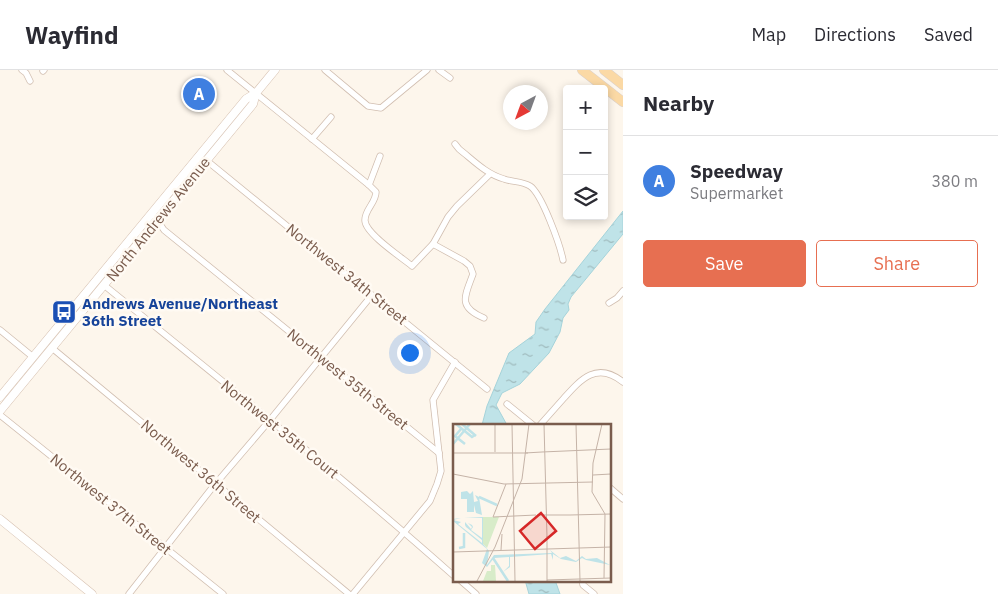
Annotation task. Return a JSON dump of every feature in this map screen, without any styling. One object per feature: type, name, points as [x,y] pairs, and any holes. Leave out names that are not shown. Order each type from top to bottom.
[{"type":"main road","name":"North Andrews Avenue","points":[[0,413],[253,104],[256,94],[275,70]]},
{"type":"main road","points":[[582,70],[598,85]]},
{"type":"main road","points":[[604,70],[623,85]]},
{"type":"main road","points":[[608,93],[623,102]]},
{"type":"main road","name":"North Andrews Avenue","points":[[0,397],[246,98],[256,94]]},
{"type":"main road","points":[[50,336],[49,344],[52,348]]},
{"type":"main road","points":[[32,372],[34,365],[33,357]]},
{"type":"main road","points":[[0,519],[92,594]]},
{"type":"street","points":[[22,70],[30,81]]},
{"type":"street","points":[[228,70],[369,184],[376,192],[376,199],[368,210],[365,220],[368,230],[412,266],[433,244],[448,217],[457,206],[490,174]]},
{"type":"street","points":[[325,70],[368,106],[374,108],[381,108],[427,70]]},
{"type":"street","points":[[439,70],[450,78]]},
{"type":"street","points":[[312,138],[330,117]]},
{"type":"street","points":[[455,144],[490,174],[504,180],[531,186],[538,194],[563,260]]},
{"type":"street","points":[[369,184],[380,156]]},
{"type":"street","name":"Northwest 34th Street","points":[[206,160],[487,389]]},
{"type":"street","name":"Northwest 35th Street","points":[[151,214],[158,219],[164,230],[439,454]]},
{"type":"street","name":"Northwest 35th Street","points":[[144,221],[152,227],[164,230]]},
{"type":"street","points":[[433,244],[470,266],[473,274],[464,297],[465,304],[476,315],[484,318]]},
{"type":"street","name":"Northwest 35th Court","points":[[104,285],[405,532],[453,575]]},
{"type":"street","points":[[609,303],[623,291]]},
{"type":"street","points":[[128,594],[216,483],[270,420],[372,294]]},
{"type":"street","points":[[0,330],[33,357]]},
{"type":"street","name":"Northwest 36th Street","points":[[52,348],[351,594]]},
{"type":"street","points":[[351,594],[430,501],[441,471],[433,400],[455,362]]},
{"type":"street","points":[[541,424],[581,379],[591,374],[604,372],[623,382]]},
{"type":"street","points":[[507,404],[532,424]]},
{"type":"street","name":"Northwest 37th Street","points":[[0,413],[222,594]]},
{"type":"street","points":[[610,488],[623,498]]},
{"type":"street","points":[[462,582],[476,594]]},
{"type":"street","points":[[582,582],[583,585],[594,594]]},
{"type":"water","points":[[623,211],[623,234],[571,297],[568,304],[569,310],[563,318],[560,332],[549,353],[520,384],[502,393],[496,405],[506,424],[482,424],[487,406],[509,353],[535,334],[536,322]]},
{"type":"water","points":[[526,582],[556,582],[560,594],[529,594]]},
{"type":"place","name":"Speedway","points":[[199,94]]},
{"type":"place","name":"Andrews Avenue/Northeast 36th Street","points":[[64,312]]}]
